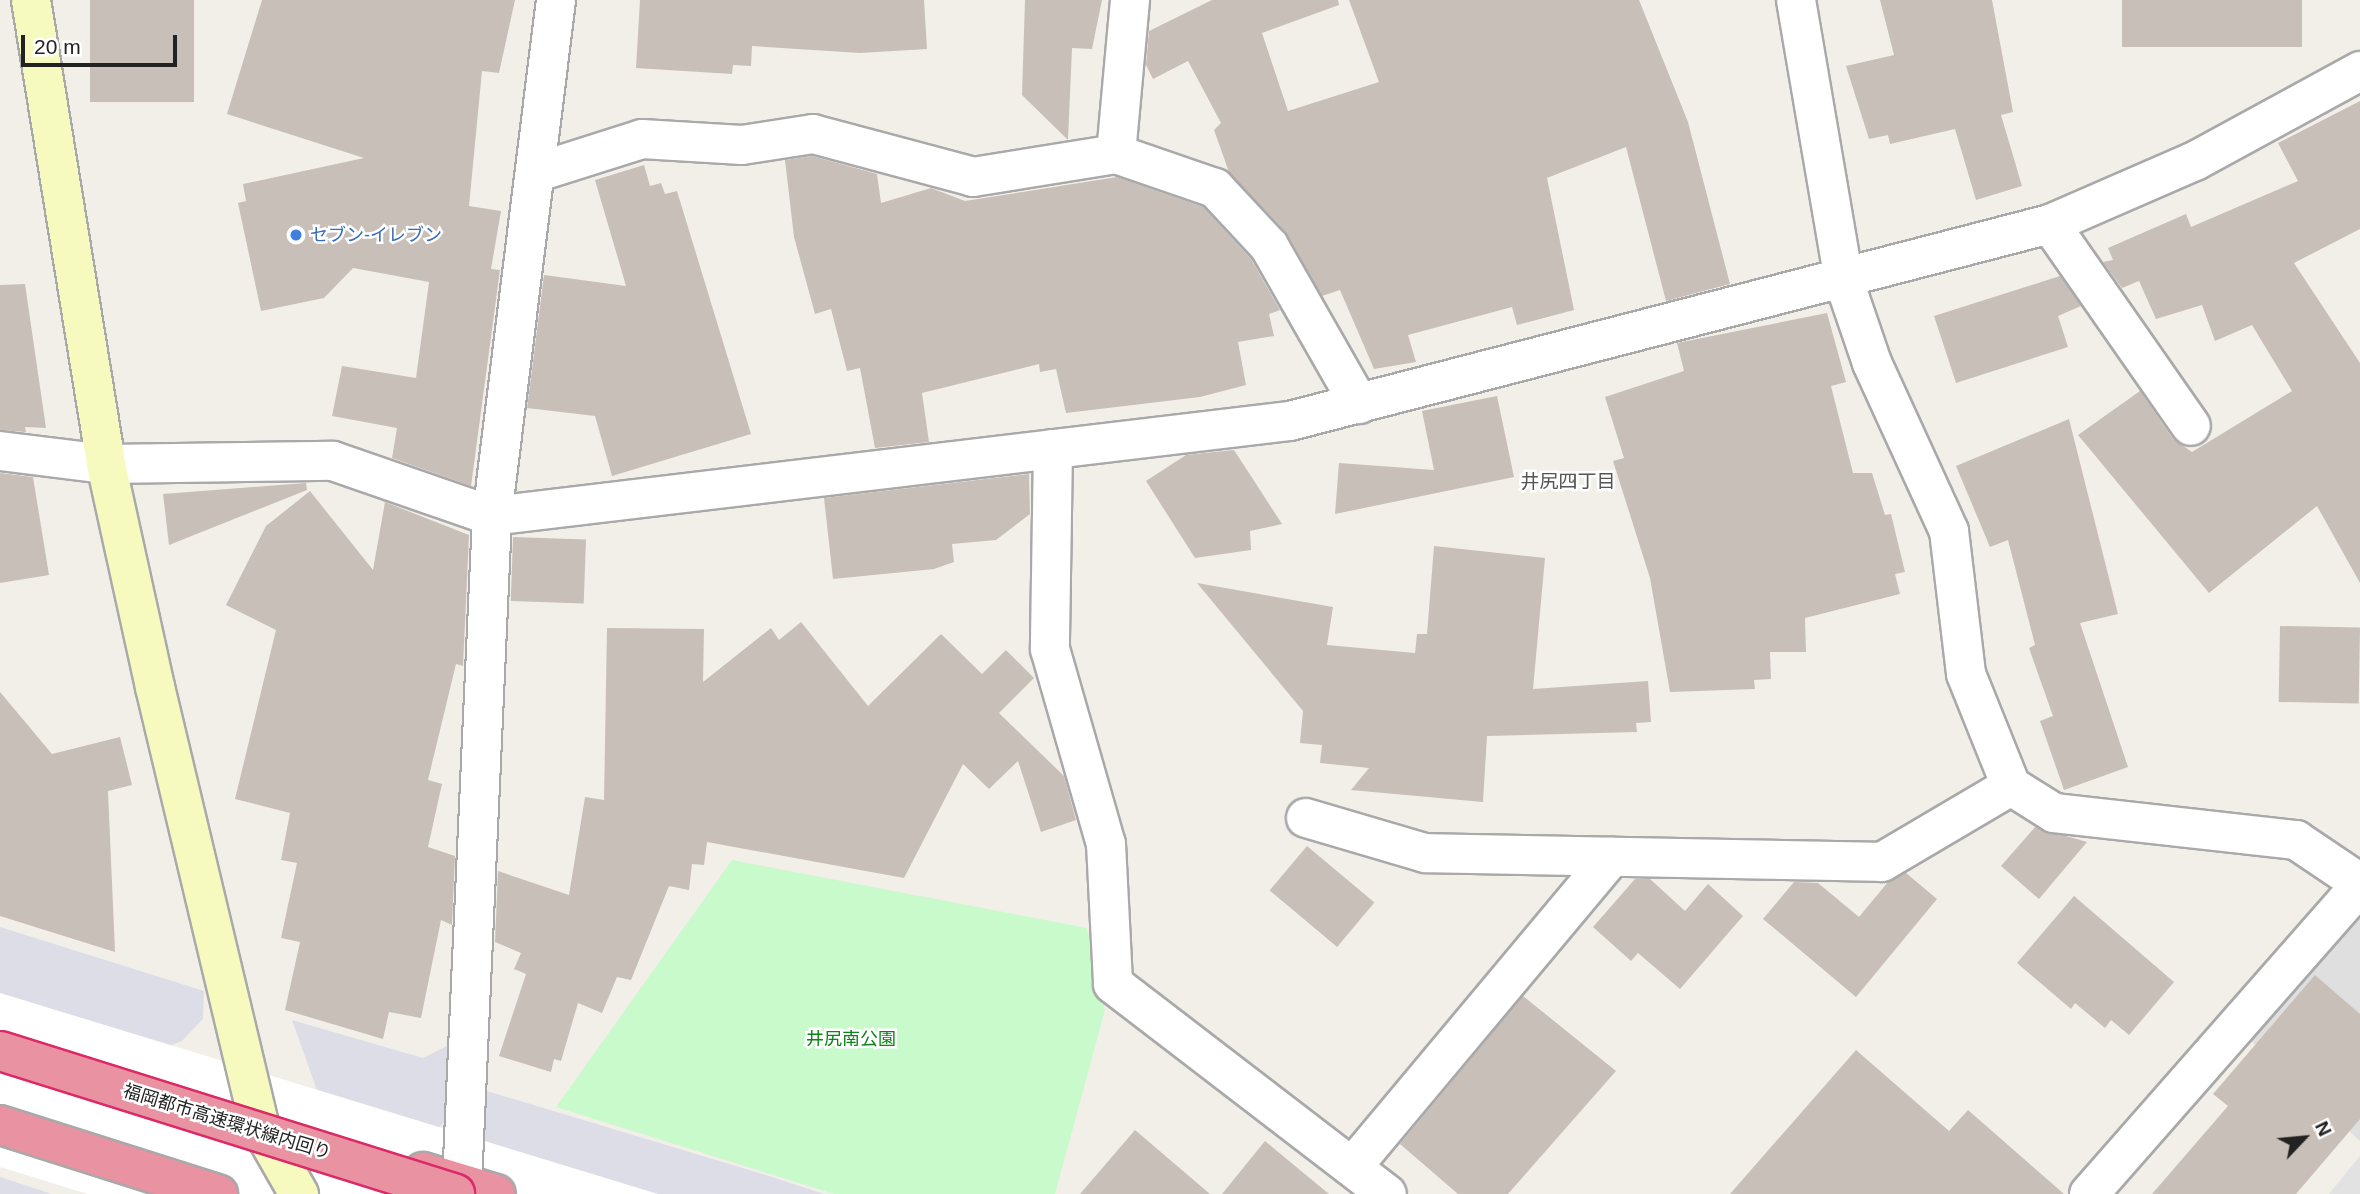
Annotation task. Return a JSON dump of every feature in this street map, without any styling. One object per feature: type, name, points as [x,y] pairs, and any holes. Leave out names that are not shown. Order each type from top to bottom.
[{"type":"highway","points":[[0,1041],[471,1191]]},
{"type":"highway","name":"福岡都市高速環状線内回り","points":[[0,1051],[471,1191]]},
{"type":"highway","points":[[0,1125],[218,1194]]},
{"type":"highway","points":[[0,1149],[142,1194]]},
{"type":"street","points":[[32,0],[106,464],[259,1124],[299,1194]]},
{"type":"street","points":[[471,1191],[492,516],[556,0]]},
{"type":"street","points":[[1116,154],[1130,0]]},
{"type":"street","points":[[1796,0],[1844,281],[1872,363],[1949,531],[1966,674],[2011,786],[2054,813],[2296,840],[2360,884],[2089,1194]]},
{"type":"street","points":[[0,451],[106,464],[333,461],[492,516],[1290,421],[1844,281],[2050,224],[2195,162],[2360,71]]},
{"type":"street","points":[[535,173],[642,139],[742,145],[813,134],[972,177],[1116,154],[1215,188],[1269,246],[1359,404]]},
{"type":"street","points":[[2050,224],[2191,426]]},
{"type":"street","points":[[1053,449],[1051,649],[1106,844],[1113,984],[1387,1194]]},
{"type":"street","points":[[1306,818],[1425,853],[1882,862],[2011,786]]},
{"type":"street","points":[[1353,1166],[1611,857]]},
{"type":"shaded area","points":[[2360,912],[2360,1141],[2248,1038]]},
{"type":"shaded area","points":[[0,927],[204,991],[203,1019],[182,1041],[154,1052],[0,994]]},
{"type":"shaded area","points":[[292,1020],[423,1058],[451,1044],[448,1118],[425,1143],[319,1096]]},
{"type":"shaded area","points":[[477,1088],[824,1194],[598,1194],[501,1163],[476,1131]]},
{"type":"shaded area","points":[[2360,1156],[2360,1194],[2329,1194]]},
{"type":"shaded area","points":[[0,1177],[52,1194],[0,1194]]},
{"type":"green space","name":"井尻南公園","points":[[732,860],[1087,928],[1105,1010],[1055,1194],[834,1194],[556,1107]]},
{"type":"pier","points":[[0,993],[658,1194],[88,1194],[0,1167]]},
{"type":"building","points":[[90,0],[194,0],[194,102],[90,102]]},
{"type":"building","points":[[262,0],[515,0],[499,73],[482,71],[469,206],[501,211],[491,269],[500,270],[471,486],[392,458],[397,428],[332,416],[342,366],[416,378],[429,282],[353,268],[324,298],[261,311],[238,203],[246,201],[243,184],[364,158],[227,114]]},
{"type":"building","points":[[640,0],[924,0],[927,49],[860,53],[752,46],[751,66],[733,65],[732,74],[636,68]]},
{"type":"building","points":[[1025,0],[1102,0],[1092,49],[1072,48],[1068,140],[1022,95]]},
{"type":"building","points":[[1212,0],[1338,0],[1339,5],[1262,33],[1288,111],[1379,82],[1349,0],[1639,0],[1688,122],[1730,284],[1666,301],[1626,147],[1547,178],[1574,310],[1517,325],[1512,307],[1408,335],[1416,362],[1374,369],[1340,290],[1322,296],[1285,231],[1229,172],[1214,130],[1221,123],[1188,61],[1153,79],[1146,65],[1149,31]]},
{"type":"building","points":[[1880,0],[1992,0],[2013,112],[2001,115],[2022,186],[1976,200],[1955,129],[1890,144],[1888,135],[1869,139],[1846,66],[1894,55]]},
{"type":"building","points":[[2122,0],[2302,0],[2302,47],[2122,47]]},
{"type":"building","points":[[2360,101],[2360,229],[2294,263],[2360,363],[2360,583],[2317,506],[2209,593],[2078,435],[2140,391],[2173,439],[2192,452],[2292,391],[2252,325],[2215,341],[2202,305],[2156,319],[2139,281],[2122,288],[2103,262],[2113,260],[2108,248],[2186,214],[2191,227],[2298,181],[2278,143]]},
{"type":"building","points":[[812,156],[877,174],[881,203],[931,188],[965,201],[1117,177],[1203,207],[1251,259],[1280,310],[1269,314],[1274,336],[1238,342],[1246,385],[1200,397],[1066,413],[1056,369],[1040,372],[1039,364],[922,393],[929,442],[875,448],[860,368],[847,371],[831,309],[815,314],[794,237],[785,160]]},
{"type":"building","points":[[644,165],[650,186],[661,183],[665,194],[677,191],[751,434],[612,476],[595,416],[527,408],[544,275],[626,286],[595,180]]},
{"type":"building","points":[[2060,276],[2081,306],[2058,316],[2068,347],[1956,383],[1934,316]]},
{"type":"building","points":[[25,284],[46,428],[25,427],[26,432],[0,430],[0,285]]},
{"type":"building","points":[[1827,313],[1846,382],[1831,386],[1853,473],[1872,473],[1885,515],[1891,514],[1905,572],[1895,574],[1900,594],[1805,618],[1806,652],[1770,652],[1771,679],[1754,680],[1755,689],[1670,692],[1650,578],[1613,461],[1624,458],[1605,397],[1684,371],[1677,343]]},
{"type":"building","points":[[1497,396],[1514,477],[1335,514],[1339,463],[1434,470],[1422,411]]},
{"type":"building","points":[[2069,419],[2118,614],[2080,623],[2128,767],[2064,790],[2040,721],[2053,716],[2029,648],[2035,645],[2008,540],[1990,547],[1956,466]]},
{"type":"building","points":[[1234,450],[1282,524],[1250,531],[1251,550],[1195,558],[1146,481],[1186,455]]},
{"type":"building","points":[[0,473],[33,477],[49,575],[0,583]]},
{"type":"building","points":[[1029,474],[1030,514],[996,540],[952,544],[954,562],[934,569],[833,579],[824,498]]},
{"type":"building","points":[[306,483],[307,490],[169,545],[163,494]]},
{"type":"building","points":[[310,491],[373,570],[385,502],[469,535],[463,666],[456,664],[428,780],[442,784],[428,847],[455,856],[452,925],[441,920],[421,1018],[389,1012],[383,1039],[285,1010],[300,942],[281,938],[297,863],[281,860],[290,813],[235,799],[276,630],[226,605],[266,526]]},
{"type":"building","points":[[513,537],[586,540],[584,604],[511,601]]},
{"type":"building","points":[[1434,546],[1545,558],[1533,689],[1648,681],[1651,722],[1636,723],[1637,732],[1487,736],[1483,802],[1351,790],[1369,768],[1320,763],[1322,745],[1300,743],[1303,711],[1197,583],[1333,607],[1327,645],[1415,653],[1417,634],[1427,634]]},
{"type":"building","points":[[801,622],[868,706],[941,634],[982,674],[1006,650],[1034,678],[999,713],[1064,776],[1076,820],[1041,832],[1018,761],[989,789],[963,764],[904,878],[707,842],[704,865],[692,864],[689,890],[669,886],[631,980],[617,977],[602,1013],[578,1003],[561,1061],[554,1059],[551,1072],[499,1056],[526,974],[514,969],[521,953],[495,942],[498,871],[569,895],[585,797],[604,800],[607,628],[704,629],[703,682],[771,628],[779,640]]},
{"type":"building","points":[[2280,626],[2360,627],[2359,703],[2279,702]]},
{"type":"building","points":[[0,692],[52,754],[120,737],[132,785],[108,791],[115,952],[0,916]]},
{"type":"building","points":[[2035,827],[2087,842],[2039,899],[2001,866]]},
{"type":"building","points":[[1307,846],[1374,903],[1337,947],[1270,890]]},
{"type":"building","points":[[1906,873],[1937,899],[1856,997],[1763,919],[1794,882],[1818,883],[1859,917],[1888,882]]},
{"type":"building","points":[[1635,879],[1650,879],[1685,911],[1708,884],[1743,916],[1680,989],[1638,953],[1631,961],[1593,927]]},
{"type":"building","points":[[2074,896],[2174,982],[2129,1035],[2111,1020],[2105,1028],[2075,1003],[2071,1009],[2017,963]]},
{"type":"building","points":[[2315,975],[2360,1014],[2360,1119],[2296,1194],[2152,1194],[2228,1106],[2213,1094]]},
{"type":"building","points":[[1523,996],[1616,1071],[1508,1194],[1458,1194],[1400,1144]]},
{"type":"building","points":[[1856,1050],[1949,1131],[1968,1110],[2064,1194],[1730,1194]]},
{"type":"building","points":[[1135,1130],[1210,1194],[1080,1194]]},
{"type":"building","points":[[1265,1141],[1329,1194],[1222,1194]]},
{"type":"place","name":"セブン-イレブン","points":[[296,235]]},
{"type":"district","name":"井尻四丁目","points":[[1568,482]]}]
